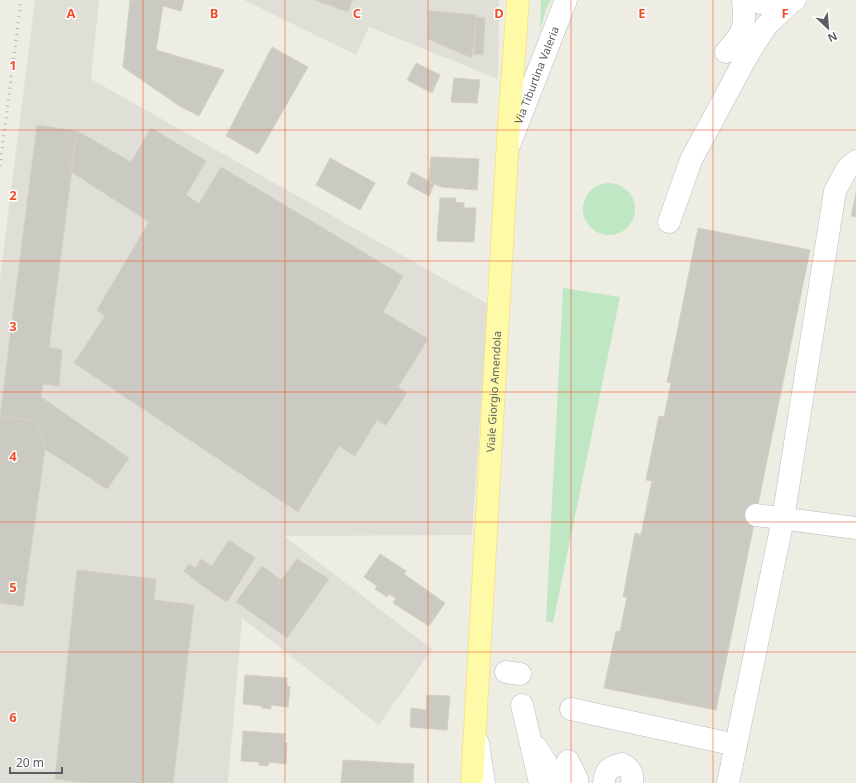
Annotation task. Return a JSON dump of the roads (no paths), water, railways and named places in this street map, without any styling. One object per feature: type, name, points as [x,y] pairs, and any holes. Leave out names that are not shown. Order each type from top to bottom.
[{"type":"main road","name":"Viale Giorgio Amendola","points":[[472,783],[507,150],[518,0]]},
{"type":"street","name":"Via Tiburtina Valeria","points":[[507,150],[566,0]]},
{"type":"street","points":[[726,52],[741,35],[744,21],[743,0]]},
{"type":"street","points":[[748,0],[762,4],[778,4],[793,1]]},
{"type":"street","points":[[669,222],[692,160],[711,121],[747,56],[766,26],[793,1]]},
{"type":"street","points":[[728,783],[783,518],[836,191],[847,169],[856,161]]},
{"type":"street","points":[[756,515],[856,528]]},
{"type":"street","points":[[522,705],[540,783]]},
{"type":"street","points":[[571,709],[736,745]]},
{"type":"street","points":[[475,730],[484,783]]},
{"type":"street","points":[[529,735],[571,779]]},
{"type":"street","points":[[528,783],[529,735]]},
{"type":"street","points":[[529,735],[550,783]]},
{"type":"street","points":[[604,783],[605,774],[608,768],[622,764],[629,768],[632,783]]},
{"type":"railway","points":[[0,166],[21,0]]}]
